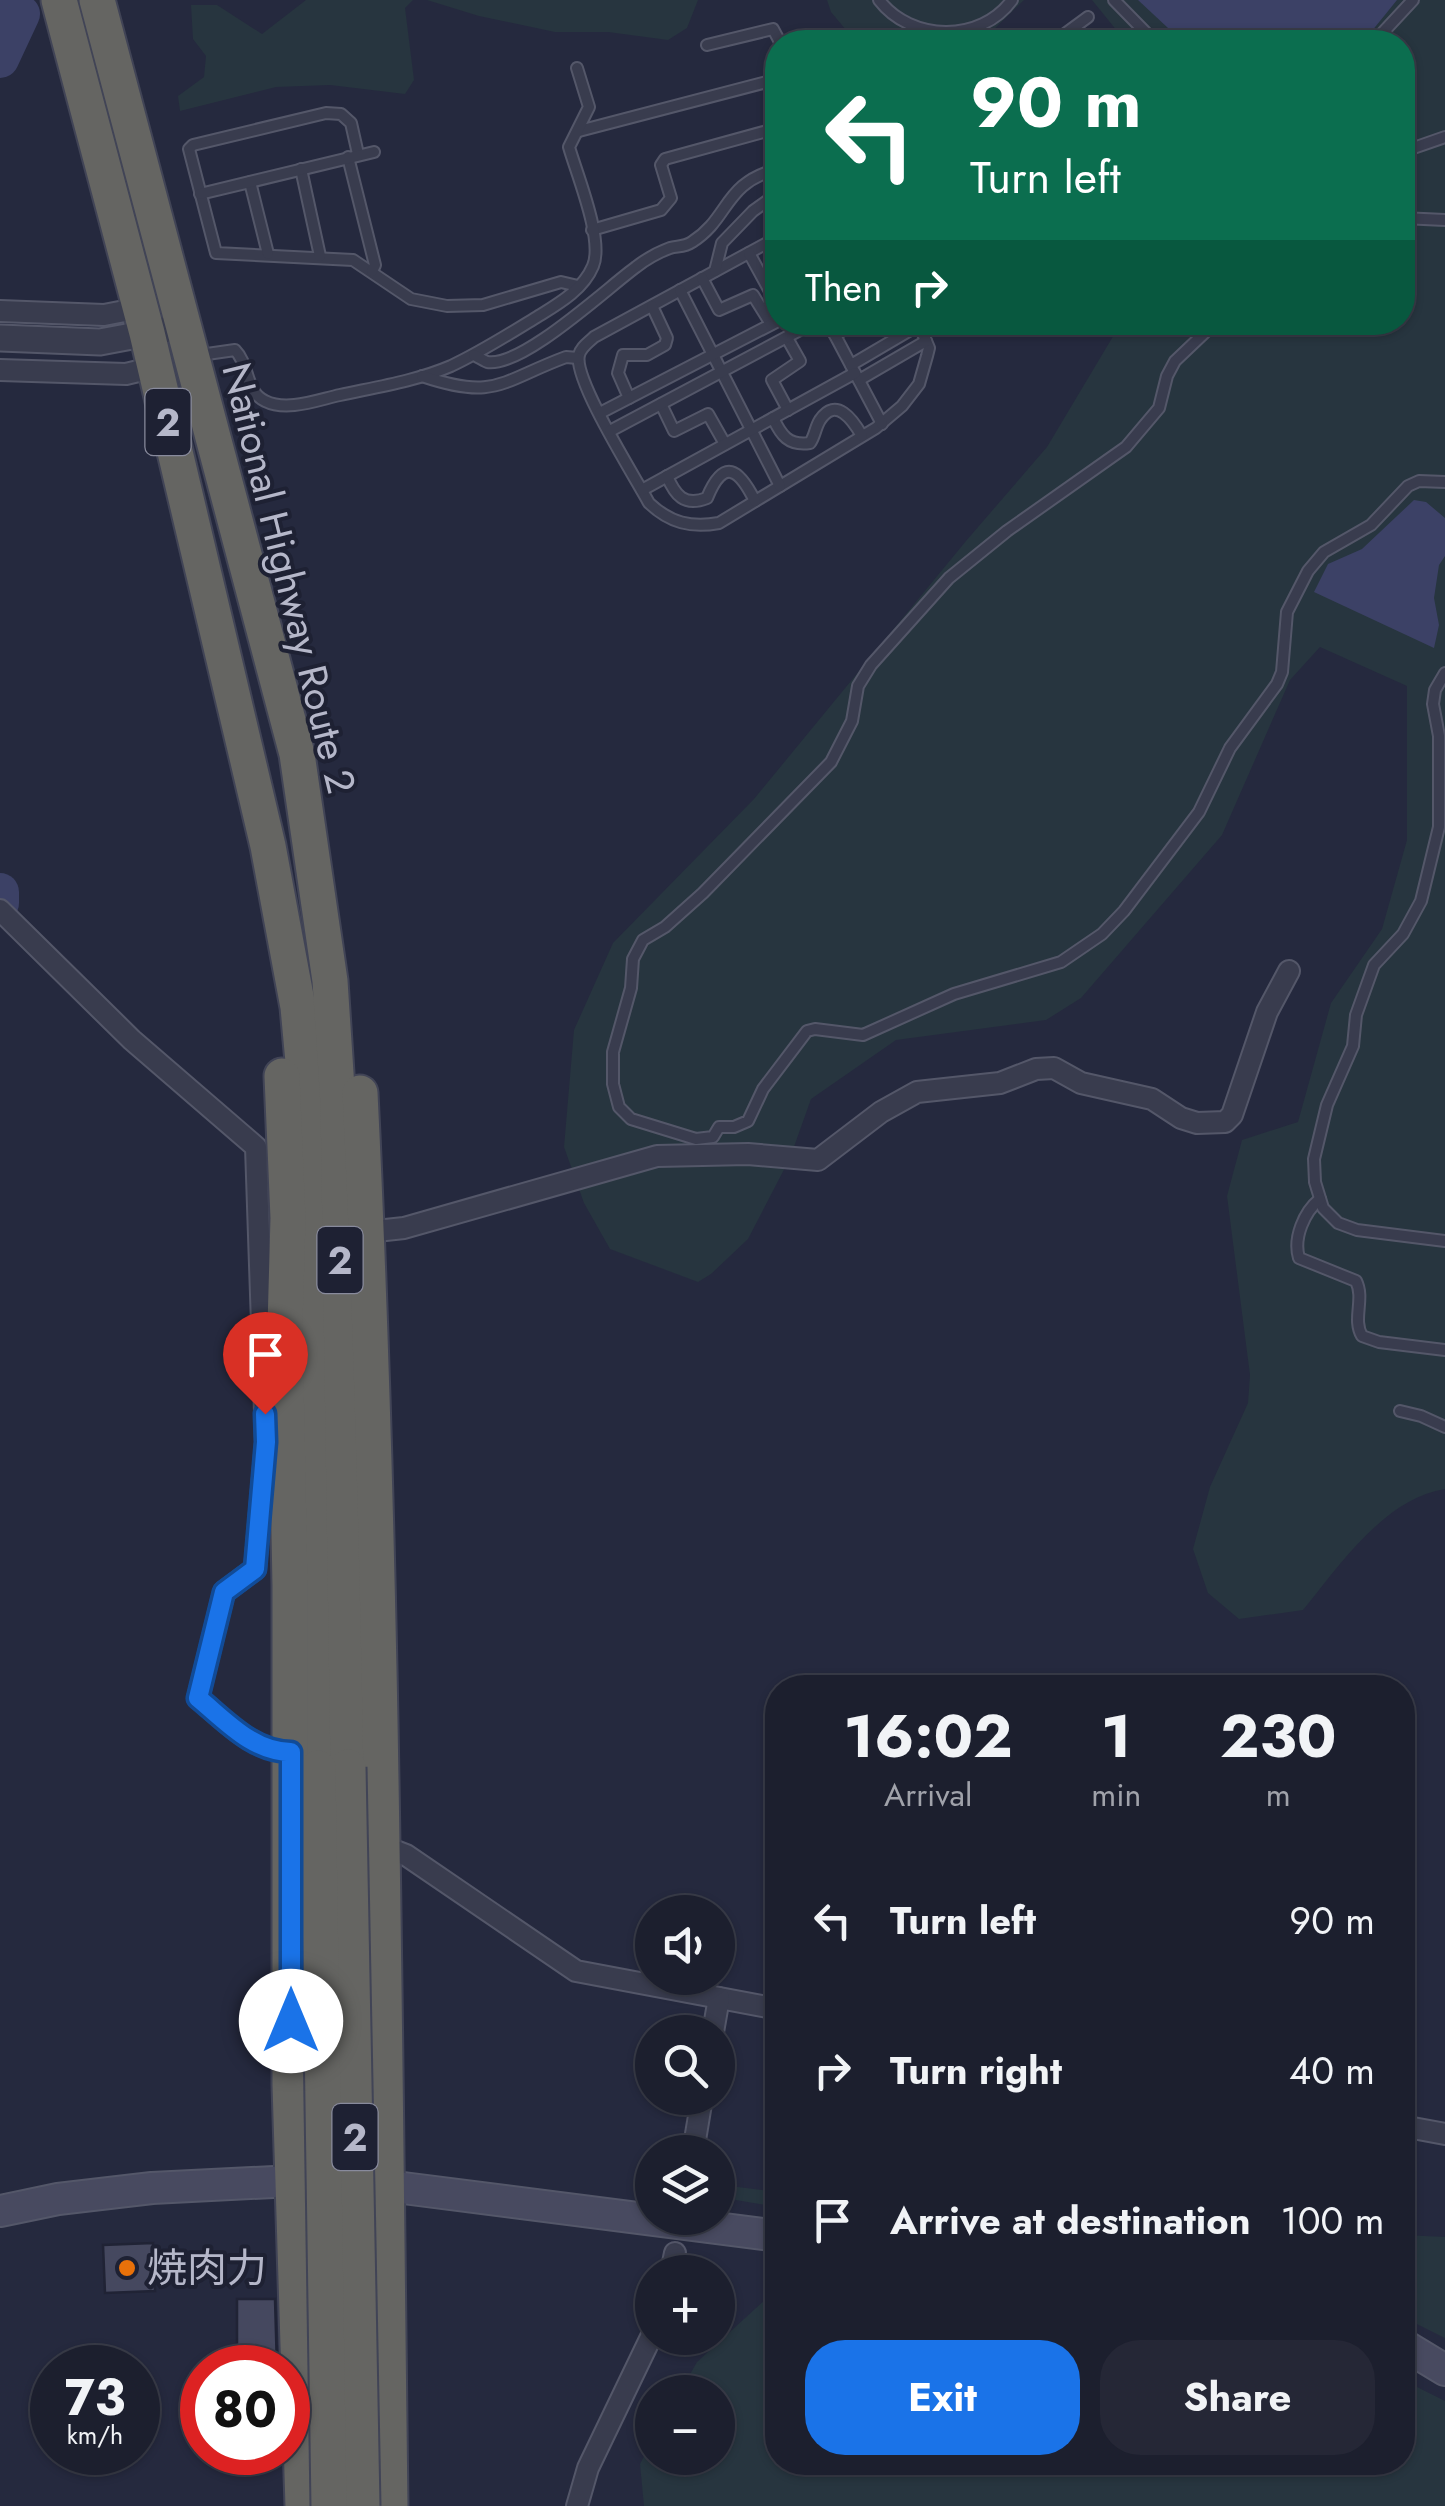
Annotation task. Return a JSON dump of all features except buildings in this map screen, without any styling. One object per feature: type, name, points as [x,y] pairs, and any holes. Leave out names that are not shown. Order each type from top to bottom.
[{"type":"highway","name":"National Highway Route 2","points":[[59,0],[162,338],[296,754],[330,981],[338,1104],[319,1763],[362,2506]]},
{"type":"highway","name":"National Highway Route 2","points":[[96,0],[298,1007],[308,1127],[329,2506]]},
{"type":"highway","points":[[296,754],[338,906],[352,982],[367,1232],[390,2506]]},
{"type":"highway","points":[[268,846],[288,1218],[274,1356],[319,1763],[290,2085],[294,2178]]},
{"type":"highway","name":"2","points":[[294,2178],[303,2506]]},
{"type":"main road","points":[[0,2211],[58,2199],[152,2188],[294,2178],[386,2184],[765,2234]]},
{"type":"main road","points":[[1415,2352],[1445,2370]]},
{"type":"street","points":[[0,311],[104,314],[162,338]]},
{"type":"street","points":[[0,338],[100,342],[162,338]]},
{"type":"street","points":[[0,370],[126,374],[162,338]]},
{"type":"street","points":[[1,910],[132,1040],[256,1147],[274,1356],[259,1548],[255,1569],[224,1592],[198,1698],[259,1746],[319,1763]]},
{"type":"street","points":[[367,1232],[404,1228],[657,1156],[748,1154],[818,1160],[881,1112],[917,1092],[1000,1083],[1036,1068],[1054,1068],[1081,1083],[1152,1099],[1197,1123],[1225,1122],[1232,1116],[1267,1012],[1289,971]]},
{"type":"street","points":[[380,1850],[406,1856],[576,1971],[765,2007]]},
{"type":"street","points":[[716,2015],[719,1998]]},
{"type":"street","points":[[1415,2128],[1445,2134]]},
{"type":"street","points":[[577,2506],[588,2468],[642,2355]]},
{"type":"lane","points":[[879,0],[890,12],[929,30]]},
{"type":"lane","points":[[967,30],[989,22],[1012,0]]},
{"type":"lane","points":[[1114,0],[1143,30]]},
{"type":"lane","points":[[1385,30],[1412,0]]},
{"type":"lane","points":[[1070,30],[1088,17]]},
{"type":"lane","points":[[707,45],[765,31]]},
{"type":"lane","points":[[162,338],[236,350],[260,399],[296,405],[422,376],[474,354],[565,299],[593,265],[596,244],[569,147],[589,108],[576,68]]},
{"type":"lane","points":[[578,131],[765,83]]},
{"type":"lane","points":[[372,270],[375,264],[353,156],[351,124],[341,114],[326,114],[188,149],[216,253],[353,260],[411,299],[447,306],[483,305],[561,282],[578,286]]},
{"type":"lane","points":[[592,230],[661,210],[668,204],[671,198],[661,165],[665,159],[765,132]]},
{"type":"lane","points":[[1415,147],[1445,137]]},
{"type":"lane","points":[[200,194],[374,152]]},
{"type":"lane","points":[[301,169],[320,256]]},
{"type":"lane","points":[[474,354],[486,362],[508,359],[540,340],[572,320],[638,266],[668,248],[689,245],[705,232],[734,191],[765,172]]},
{"type":"lane","points":[[250,182],[268,254]]},
{"type":"lane","points":[[716,271],[722,243],[765,202]]},
{"type":"lane","points":[[1415,219],[1445,220]]},
{"type":"lane","points":[[765,244],[580,349],[580,373],[649,503],[664,517],[686,524],[719,523],[882,424],[919,384],[927,356],[924,335]]},
{"type":"lane","points":[[749,253],[765,275]]},
{"type":"lane","points":[[702,278],[719,310],[753,295],[765,310]]},
{"type":"lane","points":[[680,290],[780,486]]},
{"type":"lane","points":[[630,398],[618,373],[623,354],[647,355],[666,345],[668,338],[652,306]]},
{"type":"lane","points":[[600,413],[765,327]]},
{"type":"lane","points":[[610,431],[792,335]]},
{"type":"lane","points":[[835,335],[882,424]]},
{"type":"lane","points":[[855,372],[904,335]]},
{"type":"lane","points":[[1202,335],[1175,361],[1159,408],[1126,447],[1045,503],[949,578],[871,665],[858,686],[852,721],[832,762],[702,893],[643,940],[633,958],[631,988],[613,1052],[613,1084],[619,1107],[630,1118],[696,1139],[713,1137],[720,1127],[748,1120],[764,1089],[807,1032],[815,1029],[864,1035],[954,994],[1060,962],[1102,934],[1199,812],[1230,748],[1277,684],[1282,672],[1286,612],[1308,571],[1331,547],[1372,525],[1408,486],[1418,481],[1445,482]]},
{"type":"lane","points":[[787,338],[800,361],[772,380],[788,410]]},
{"type":"lane","points":[[642,490],[855,372],[926,341]]},
{"type":"lane","points":[[422,376],[482,390],[499,387],[566,357],[578,358]]},
{"type":"lane","points":[[662,404],[674,432],[708,414],[724,444]]},
{"type":"lane","points":[[772,418],[784,438],[794,444],[810,443],[827,412],[840,410],[850,416],[862,436]]},
{"type":"lane","points":[[667,476],[674,493],[692,502],[707,498],[717,478],[735,473],[743,477],[756,501]]},
{"type":"lane","points":[[1445,673],[1433,704],[1439,736],[1439,827],[1420,901],[1402,934],[1374,965],[1356,1015],[1354,1046],[1327,1105],[1314,1159],[1315,1182],[1323,1208],[1338,1223],[1357,1230],[1445,1240]]},
{"type":"lane","points":[[1320,1199],[1310,1207],[1297,1240],[1297,1254],[1356,1281],[1360,1294],[1358,1330],[1362,1336],[1379,1342],[1445,1350]]},
{"type":"lane","points":[[1400,1412],[1445,1427]]},
{"type":"shaded area","points":[[306,0],[413,0],[405,8],[414,80],[405,94],[330,85],[276,87],[180,111],[178,96],[204,77],[206,56],[193,39],[191,5],[217,5],[262,34]]},
{"type":"shaded area","points":[[427,0],[698,0],[687,28],[668,40],[608,32],[555,32]]},
{"type":"shaded area","points":[[827,0],[1024,0],[993,30],[846,30],[831,12]]},
{"type":"shaded area","points":[[1092,0],[1445,0],[1445,1489],[1423,1495],[1383,1520],[1303,1610],[1239,1619],[1208,1593],[1193,1549],[1210,1487],[1248,1403],[1250,1375],[1227,1196],[1242,1140],[1298,1122],[1331,1003],[1382,929],[1407,840],[1407,686],[1320,647],[1290,680],[1222,835],[1081,998],[1046,1020],[896,1040],[811,1099],[790,1158],[748,1239],[698,1282],[610,1249],[584,1203],[564,1147],[574,1030],[613,943],[754,799],[1047,447],[1114,335],[1415,335],[1415,30],[1116,30]]},
{"type":"shaded area","points":[[735,2187],[765,2190],[765,2205],[735,2200]]},
{"type":"shaded area","points":[[1415,2236],[1445,2237],[1445,2338],[1415,2323]]},
{"type":"shaded area","points":[[765,2300],[765,2475],[1415,2475],[1415,2386],[1445,2401],[1445,2506],[644,2506],[641,2475],[735,2475],[735,2375],[690,2375],[705,2355],[735,2355],[735,2327]]},
{"type":"water","points":[[1138,0],[1397,0],[1373,30],[1170,30]]},
{"type":"water","points":[[1414,500],[1426,502],[1445,518],[1445,556],[1439,565],[1434,598],[1439,625],[1434,648],[1314,592],[1328,564],[1362,549]]},
{"type":"waterway","points":[[0,59],[21,14],[3,0]]},
{"type":"waterway","points":[[0,892],[0,903]]},
{"type":"place","name":"焼肉力","points":[[127,2268]]},
{"type":"route","points":[[265,1414],[255,1569],[224,1592],[198,1698],[259,1746],[273,1752],[291,1752],[291,2021]]}]
